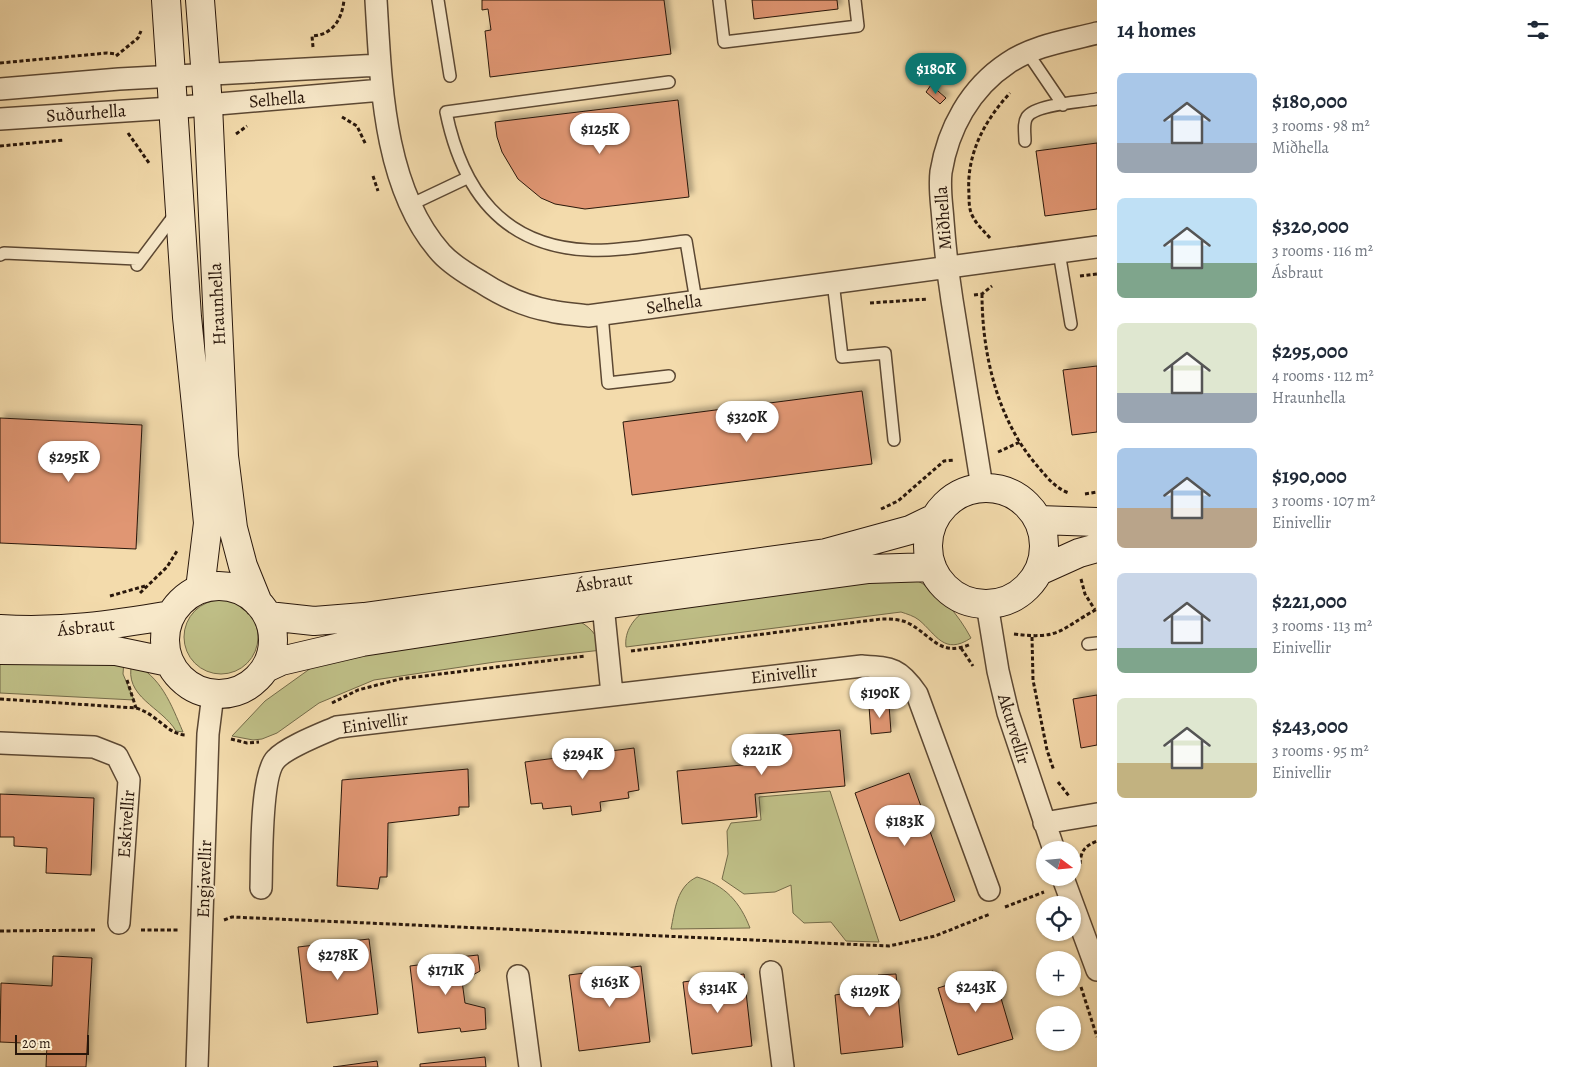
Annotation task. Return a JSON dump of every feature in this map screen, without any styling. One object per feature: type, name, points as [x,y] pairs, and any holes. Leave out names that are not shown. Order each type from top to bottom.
[{"type":"street","name":"Hraunhella","points":[[166,0],[169,76],[187,317],[208,523],[200,589]]},
{"type":"street","name":"Hraunhella","points":[[200,0],[208,105],[224,456],[233,528],[243,566],[263,610]]},
{"type":"street","name":"Selhella","points":[[376,0],[382,90],[397,171],[410,205],[442,253],[465,272],[495,291],[549,311],[588,316],[1097,247]]},
{"type":"street","name":"Miðhella","points":[[982,487],[947,266],[940,197],[941,174],[952,131],[962,111],[980,87],[1008,63],[1027,52],[1045,45],[1097,33]]},
{"type":"street","name":"Selhella","points":[[169,76],[380,65]]},
{"type":"street","name":"Suðurhella","points":[[0,89],[169,76]]},
{"type":"street","name":"Selhella","points":[[172,108],[382,90]]},
{"type":"street","name":"Suðurhella","points":[[0,119],[172,108]]},
{"type":"street","points":[[982,487],[999,488],[1015,495],[1029,506],[1039,520],[1044,537],[1044,554],[1039,571],[1033,580],[1018,595],[998,603],[987,604],[970,601],[954,594],[944,586],[932,566],[928,550],[929,534],[934,518],[946,503],[962,492],[982,487]]},
{"type":"street","name":"Ásbraut","points":[[263,610],[314,621],[364,617],[826,553],[910,530],[934,518]]},
{"type":"street","points":[[1039,520],[1097,522]]},
{"type":"street","points":[[1039,571],[1086,552]]},
{"type":"street","name":"Ásbraut","points":[[266,668],[281,661],[362,642],[603,605],[869,569],[932,566]]},
{"type":"street","points":[[218,586],[237,589],[263,610],[273,642],[271,656],[266,668],[256,680],[243,689],[228,694],[213,694],[195,689],[180,678],[169,662],[164,638],[170,614],[178,604],[200,589],[218,586]]},
{"type":"street","name":"Akurvellir","points":[[987,604],[998,671],[1008,713],[1051,841]]},
{"type":"street","points":[[603,605],[612,694]]},
{"type":"street","name":"Ásbraut","points":[[0,629],[40,632],[68,630],[133,622],[170,614]]},
{"type":"street","name":"Ásbraut","points":[[0,650],[116,651],[169,662]]},
{"type":"street","name":"Einivellir","points":[[261,888],[266,780],[275,759],[311,738],[337,727],[862,666],[888,668],[896,672],[905,677],[917,694],[989,890]]},
{"type":"street","name":"Engjavellir","points":[[197,1066],[208,734],[213,694]]},
{"type":"street","name":"Eskivellir","points":[[0,743],[94,747],[117,756],[128,780],[120,928]]},
{"type":"street","points":[[1044,823],[1097,814]]},
{"type":"street","points":[[1057,886],[1088,975]]},
{"type":"street","points":[[771,972],[783,1067]]},
{"type":"street","points":[[518,976],[530,1067]]},
{"type":"lane","points":[[438,0],[450,76]]},
{"type":"lane","points":[[719,0],[724,42],[858,26],[855,0]]},
{"type":"lane","points":[[1027,52],[1063,104]]},
{"type":"lane","points":[[668,82],[446,112],[458,159],[467,178],[479,196],[500,216],[529,236],[548,244],[590,251],[686,241],[696,302]]},
{"type":"lane","points":[[1025,141],[1024,128],[1028,116],[1037,109],[1097,99]]},
{"type":"lane","points":[[410,205],[467,178]]},
{"type":"lane","points":[[1,256],[137,262],[179,209]]},
{"type":"lane","points":[[1059,252],[1071,324]]},
{"type":"lane","points":[[833,282],[842,357],[885,353],[894,440]]},
{"type":"lane","points":[[602,314],[608,382],[669,376]]},
{"type":"path","points":[[312,36],[320,35],[336,24],[340,19],[344,0]]},
{"type":"path","points":[[0,63],[107,53],[116,54],[138,38],[143,21]]},
{"type":"path","points":[[116,54],[119,79]]},
{"type":"path","points":[[993,260],[990,239],[973,218],[970,209],[968,178],[970,159],[978,140],[1002,102],[1017,85],[1041,72]]},
{"type":"path","points":[[122,111],[125,127],[151,168]]},
{"type":"path","points":[[982,294],[984,336],[993,378],[1003,409],[1032,461],[1053,484],[1063,491],[1074,495],[1070,522]]},
{"type":"path","points":[[872,514],[898,501],[944,461],[987,458],[1020,442]]},
{"type":"path","points":[[133,622],[141,591],[167,568],[179,544],[204,554]]},
{"type":"path","points":[[330,704],[358,690],[400,679],[881,619],[903,621],[945,648],[961,648],[992,634],[1032,637],[1056,634],[1096,610],[1085,594],[1086,552]]},
{"type":"path","points":[[1032,637],[1032,680],[1047,750],[1059,785],[1069,796],[1078,794]]},
{"type":"path","points":[[128,653],[127,680],[136,708]]},
{"type":"path","points":[[0,699],[136,708],[148,711],[172,732],[181,734],[218,734],[247,743],[268,741]]},
{"type":"path","points":[[0,931],[120,928],[202,930],[232,917],[889,946],[935,936],[1051,886]]},
{"type":"path","points":[[1088,975],[1097,1037]]},
{"type":"green space","points":[[914,579],[932,590],[947,604],[971,638],[954,645],[947,644],[936,637],[917,619],[901,612],[626,647],[628,630],[646,610],[838,584]]},
{"type":"green space","points":[[221,600],[242,606],[252,616],[258,637],[252,658],[242,668],[221,674],[200,668],[190,658],[184,637],[190,616],[200,606]]},
{"type":"green space","points":[[574,619],[592,631],[598,639],[602,650],[495,662],[374,680],[319,703],[277,733],[262,739],[253,740],[232,736],[265,701],[318,663]]},
{"type":"green space","points":[[0,657],[124,660],[123,674],[134,700],[0,693]]},
{"type":"green space","points":[[132,663],[151,675],[158,683],[169,701],[183,732],[176,731],[138,693],[133,685],[131,675]]},
{"type":"green space","points":[[830,791],[879,942],[846,941],[831,922],[804,923],[793,913],[791,885],[775,892],[744,894],[722,879],[728,854],[727,831],[731,823],[761,820],[759,797]]},
{"type":"green space","points":[[697,877],[716,885],[730,896],[741,910],[750,928],[671,929],[681,892],[690,881]]},
{"type":"building","points":[[482,0],[664,0],[671,54],[490,77],[485,31],[491,30],[488,9],[482,10]]},
{"type":"building","points":[[752,0],[837,0],[838,9],[754,19]]},
{"type":"building","points":[[931,85],[946,98],[940,104],[926,92]]},
{"type":"building","points":[[678,100],[689,197],[585,209],[555,204],[541,198],[518,179],[502,152],[497,137],[495,122]]},
{"type":"building","points":[[1097,143],[1097,209],[1045,216],[1036,151]]},
{"type":"building","points":[[1097,366],[1097,432],[1072,435],[1063,370]]},
{"type":"building","points":[[862,391],[872,464],[632,495],[623,422]]},
{"type":"building","points":[[0,418],[142,425],[136,549],[0,543]]},
{"type":"building","points":[[1097,695],[1097,745],[1081,748],[1073,699]]},
{"type":"building","points":[[889,705],[891,732],[871,734],[869,706]]},
{"type":"building","points":[[840,730],[845,786],[755,794],[757,817],[682,824],[677,771],[753,764],[750,738]]},
{"type":"building","points":[[634,748],[639,790],[628,792],[629,798],[600,802],[601,811],[572,815],[571,806],[543,809],[542,803],[531,804],[525,762]]},
{"type":"building","points":[[468,769],[469,807],[459,807],[459,815],[388,823],[387,877],[380,877],[378,889],[337,886],[342,780]]},
{"type":"building","points":[[909,773],[955,901],[900,921],[855,793]]},
{"type":"building","points":[[0,794],[94,798],[91,875],[46,873],[47,848],[14,846],[14,837],[0,837]]},
{"type":"building","points":[[369,939],[378,1014],[307,1023],[298,947]]},
{"type":"building","points":[[478,955],[480,971],[462,981],[465,1003],[485,1008],[486,1029],[461,1032],[460,1028],[418,1033],[410,966],[450,961],[450,958]]},
{"type":"building","points":[[53,956],[92,958],[86,1067],[46,1067],[47,1044],[0,1042],[1,983],[52,986]]},
{"type":"building","points":[[641,966],[650,1042],[579,1051],[569,975]]},
{"type":"building","points":[[993,971],[1013,1039],[958,1055],[938,988]]},
{"type":"building","points":[[744,974],[752,1046],[692,1054],[683,982]]},
{"type":"building","points":[[896,974],[903,1047],[841,1054],[835,995],[848,993],[847,986],[865,984],[866,990],[879,989],[878,975]]},
{"type":"building","points":[[485,1057],[486,1067],[420,1067],[420,1064]]},
{"type":"building","points":[[377,1061],[378,1067],[333,1067]]}]
